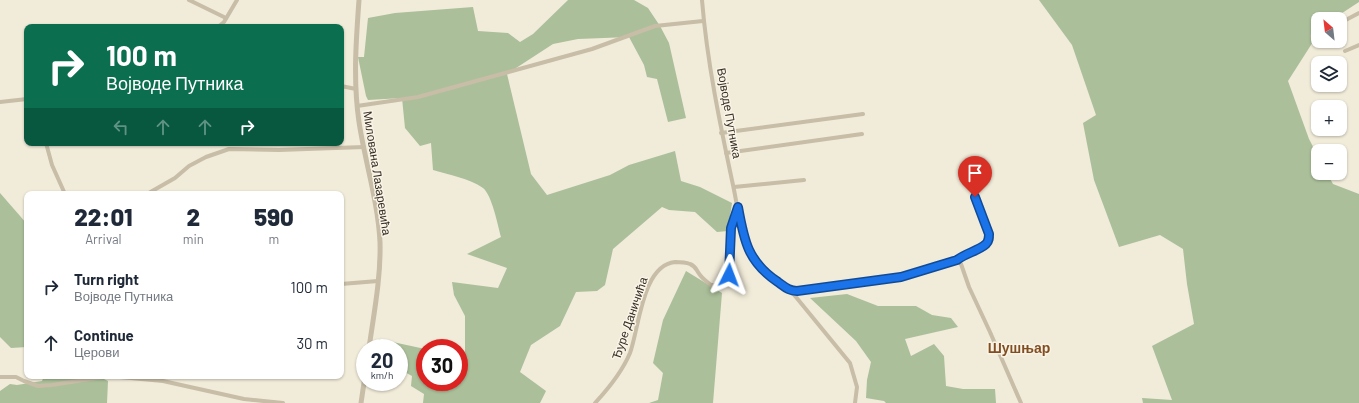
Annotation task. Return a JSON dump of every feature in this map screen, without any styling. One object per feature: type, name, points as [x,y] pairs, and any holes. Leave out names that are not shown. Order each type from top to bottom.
[{"type":"street","points":[[188,0],[226,18]]},
{"type":"street","points":[[221,24],[237,0]]},
{"type":"street","name":"Милована Лазаревића","points":[[360,0],[355,56],[357,106],[380,243],[378,281],[370,339]]},
{"type":"street","name":"Војводе Путника","points":[[702,0],[703,21],[721,133],[734,187],[742,230],[749,251],[757,265],[791,291]]},
{"type":"street","points":[[1347,19],[1359,13]]},
{"type":"street","points":[[357,106],[418,97],[592,49],[655,26],[703,21]]},
{"type":"street","points":[[1345,52],[1359,45]]},
{"type":"street","points":[[344,87],[356,89]]},
{"type":"street","points":[[0,102],[24,99]]},
{"type":"street","points":[[721,133],[863,114]]},
{"type":"street","points":[[726,153],[862,134]]},
{"type":"street","points":[[47,146],[52,165],[64,191]]},
{"type":"street","points":[[152,191],[175,178],[189,166],[206,157],[229,149],[279,150],[364,147]]},
{"type":"street","points":[[734,187],[804,180]]},
{"type":"street","points":[[791,291],[901,277],[957,260],[964,254],[986,244],[989,238],[989,234],[975,197]]},
{"type":"street","name":"Ђуре Даничића","points":[[595,403],[616,380],[630,353],[644,298],[651,280],[658,271],[670,263],[689,263],[695,266],[700,275],[711,285],[723,285],[728,282],[731,228],[738,207]]},
{"type":"street","points":[[957,260],[961,264],[969,287],[1021,403]]},
{"type":"street","points":[[344,284],[378,281]]},
{"type":"street","points":[[791,291],[850,363],[857,387],[855,403]]},
{"type":"street","points":[[0,377],[16,377],[38,386],[90,379]]},
{"type":"street","points":[[141,379],[163,381],[244,399],[283,403]]},
{"type":"street","points":[[361,403],[363,391]]},
{"type":"green space","points":[[568,0],[634,0],[648,8],[669,43],[686,118],[668,122],[657,79],[647,77],[644,65],[629,37],[578,39],[553,44],[507,74],[531,174],[547,195],[610,175],[629,165],[675,151],[681,181],[700,187],[732,203],[728,231],[717,232],[695,212],[669,210],[662,207],[613,249],[605,285],[597,291],[576,292],[560,326],[531,345],[520,372],[546,391],[540,403],[423,403],[424,394],[419,391],[468,391],[468,339],[465,339],[465,316],[454,295],[452,282],[498,288],[507,268],[467,254],[501,237],[489,197],[483,188],[459,177],[433,170],[431,143],[420,146],[405,128],[402,98],[368,100],[358,57],[364,57],[368,18],[395,13],[473,7],[478,31],[508,33],[520,42],[533,34]]},
{"type":"green space","points":[[1039,0],[1359,0],[1359,2],[1344,12],[1311,12],[1311,45],[1288,81],[1312,144],[1311,180],[1331,180],[1333,184],[1359,194],[1359,403],[1143,403],[1142,398],[1172,400],[1152,346],[1194,324],[1183,249],[1160,235],[1119,247],[1094,180],[1083,123],[1096,115],[1072,45]]},
{"type":"green space","points":[[0,193],[24,221],[24,347],[11,348],[0,337]]},
{"type":"green space","points":[[686,271],[722,293],[713,403],[649,403],[658,400],[663,373],[653,363],[663,320]]},
{"type":"green space","points":[[847,294],[878,306],[916,306],[932,315],[951,318],[958,327],[905,339],[911,356],[934,344],[944,356],[946,386],[963,389],[995,389],[996,403],[886,403],[884,401],[866,398],[867,380],[871,362],[856,341],[810,298]]},
{"type":"green space","points":[[408,345],[416,347],[416,389],[411,386],[412,376],[408,374]]},
{"type":"green space","points":[[43,379],[104,379],[108,381],[107,403],[0,403],[0,391],[10,384],[17,385],[42,381]]},
{"type":"district","name":"Шушњар","points":[[1019,347]]},
{"type":"route","points":[[729,275],[731,228],[738,207],[744,237],[749,251],[757,265],[791,291],[797,291],[901,277],[957,260],[964,254],[986,244],[989,238],[989,234],[975,197]]}]
